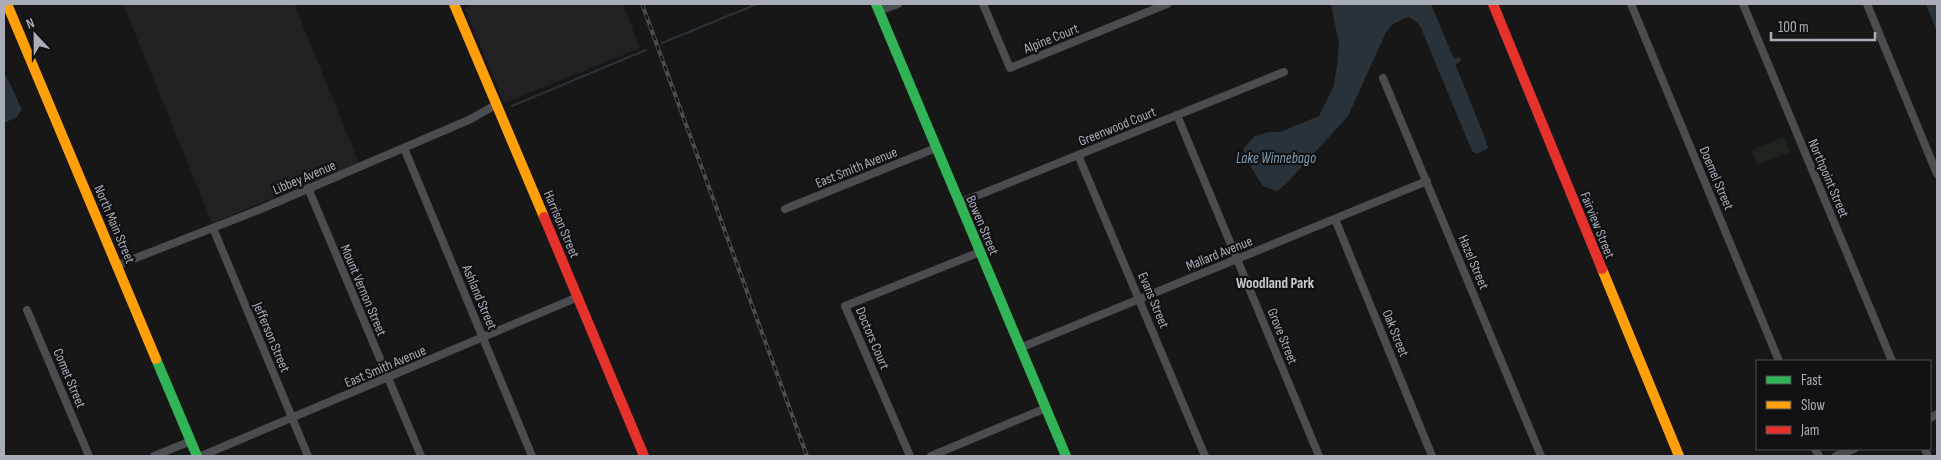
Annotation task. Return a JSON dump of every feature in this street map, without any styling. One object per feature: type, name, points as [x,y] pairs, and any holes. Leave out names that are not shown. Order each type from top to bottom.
[{"type":"street","name":"North Main Street","points":[[7,4],[199,456]]},
{"type":"street","name":"Harrison Street","points":[[454,4],[644,456]]},
{"type":"street","points":[[877,8],[898,4]]},
{"type":"street","name":"Alpine Court","points":[[983,4],[1010,68],[1166,4]]},
{"type":"street","name":"Fairview Street","points":[[1493,4],[1679,456]]},
{"type":"street","name":"Doemel Street","points":[[1631,4],[1779,360]]},
{"type":"street","name":"Northpoint Street","points":[[1743,4],[1892,360]]},
{"type":"street","points":[[1867,4],[1937,174]]},
{"type":"street","name":"Bowen Street","points":[[877,8],[1066,456]]},
{"type":"street","name":"Greenwood Court","points":[[959,203],[1284,72]]},
{"type":"street","name":"Hazel Street","points":[[1383,78],[1541,456]]},
{"type":"street","name":"Libbey Avenue","points":[[118,265],[213,228],[404,148],[471,119],[497,104]]},
{"type":"street","name":"Grove Street","points":[[1177,115],[1319,456]]},
{"type":"street","name":"Ashland Street","points":[[404,148],[532,456]]},
{"type":"street","name":"East Smith Avenue","points":[[785,209],[936,148]]},
{"type":"street","name":"Evans Street","points":[[1078,155],[1205,456]]},
{"type":"street","name":"Mallard Avenue","points":[[1020,348],[1427,182]]},
{"type":"street","name":"Mount Vernon Street","points":[[308,188],[420,456]]},
{"type":"street","name":"Oak Street","points":[[1335,219],[1432,456]]},
{"type":"street","name":"Jefferson Street","points":[[213,228],[308,456]]},
{"type":"street","name":"Doctors Court","points":[[910,456],[845,306],[980,252]]},
{"type":"street","name":"East Smith Avenue","points":[[199,456],[578,298]]},
{"type":"street","name":"Comet Street","points":[[27,310],[89,456]]},
{"type":"street","points":[[931,456],[1046,408]]},
{"type":"street","points":[[154,456],[191,441]]},
{"type":"street","points":[[1836,456],[1851,450]]},
{"type":"shaded area","points":[[123,4],[299,4],[295,6],[359,163],[212,223]]},
{"type":"shaded area","points":[[476,4],[623,4],[640,48],[504,103],[465,9]]},
{"type":"shaded area","points":[[1784,137],[1790,152],[1757,165],[1751,150]]},
{"type":"water","name":"Lake Winnebago","points":[[1331,4],[1431,4],[1454,59],[1460,57],[1461,61],[1456,66],[1488,148],[1477,154],[1472,151],[1421,28],[1417,22],[1408,17],[1393,24],[1386,32],[1348,116],[1287,183],[1277,191],[1263,186],[1251,167],[1243,149],[1255,136],[1268,132],[1280,132],[1319,116],[1334,86],[1337,65],[1339,44]]},
{"type":"water","points":[[1926,4],[1937,4],[1937,32]]},
{"type":"water","points":[[4,72],[22,109],[17,117],[4,123]]},
{"type":"waterway","points":[[662,43],[757,4]]},
{"type":"waterway","points":[[512,106],[646,50]]},
{"type":"railway","points":[[642,4],[807,456]]},
{"type":"traffic: fast","points":[[876,4],[1066,456]]},
{"type":"traffic: fast","points":[[156,359],[197,456]]},
{"type":"traffic: slow","points":[[7,4],[156,359]]},
{"type":"traffic: slow","points":[[454,4],[544,217]]},
{"type":"traffic: slow","points":[[1602,269],[1679,456]]},
{"type":"traffic: jam","points":[[1493,4],[1602,269]]},
{"type":"traffic: jam","points":[[544,217],[644,456]]},
{"type":"district","name":"Woodland Park","points":[[1275,283]]}]
